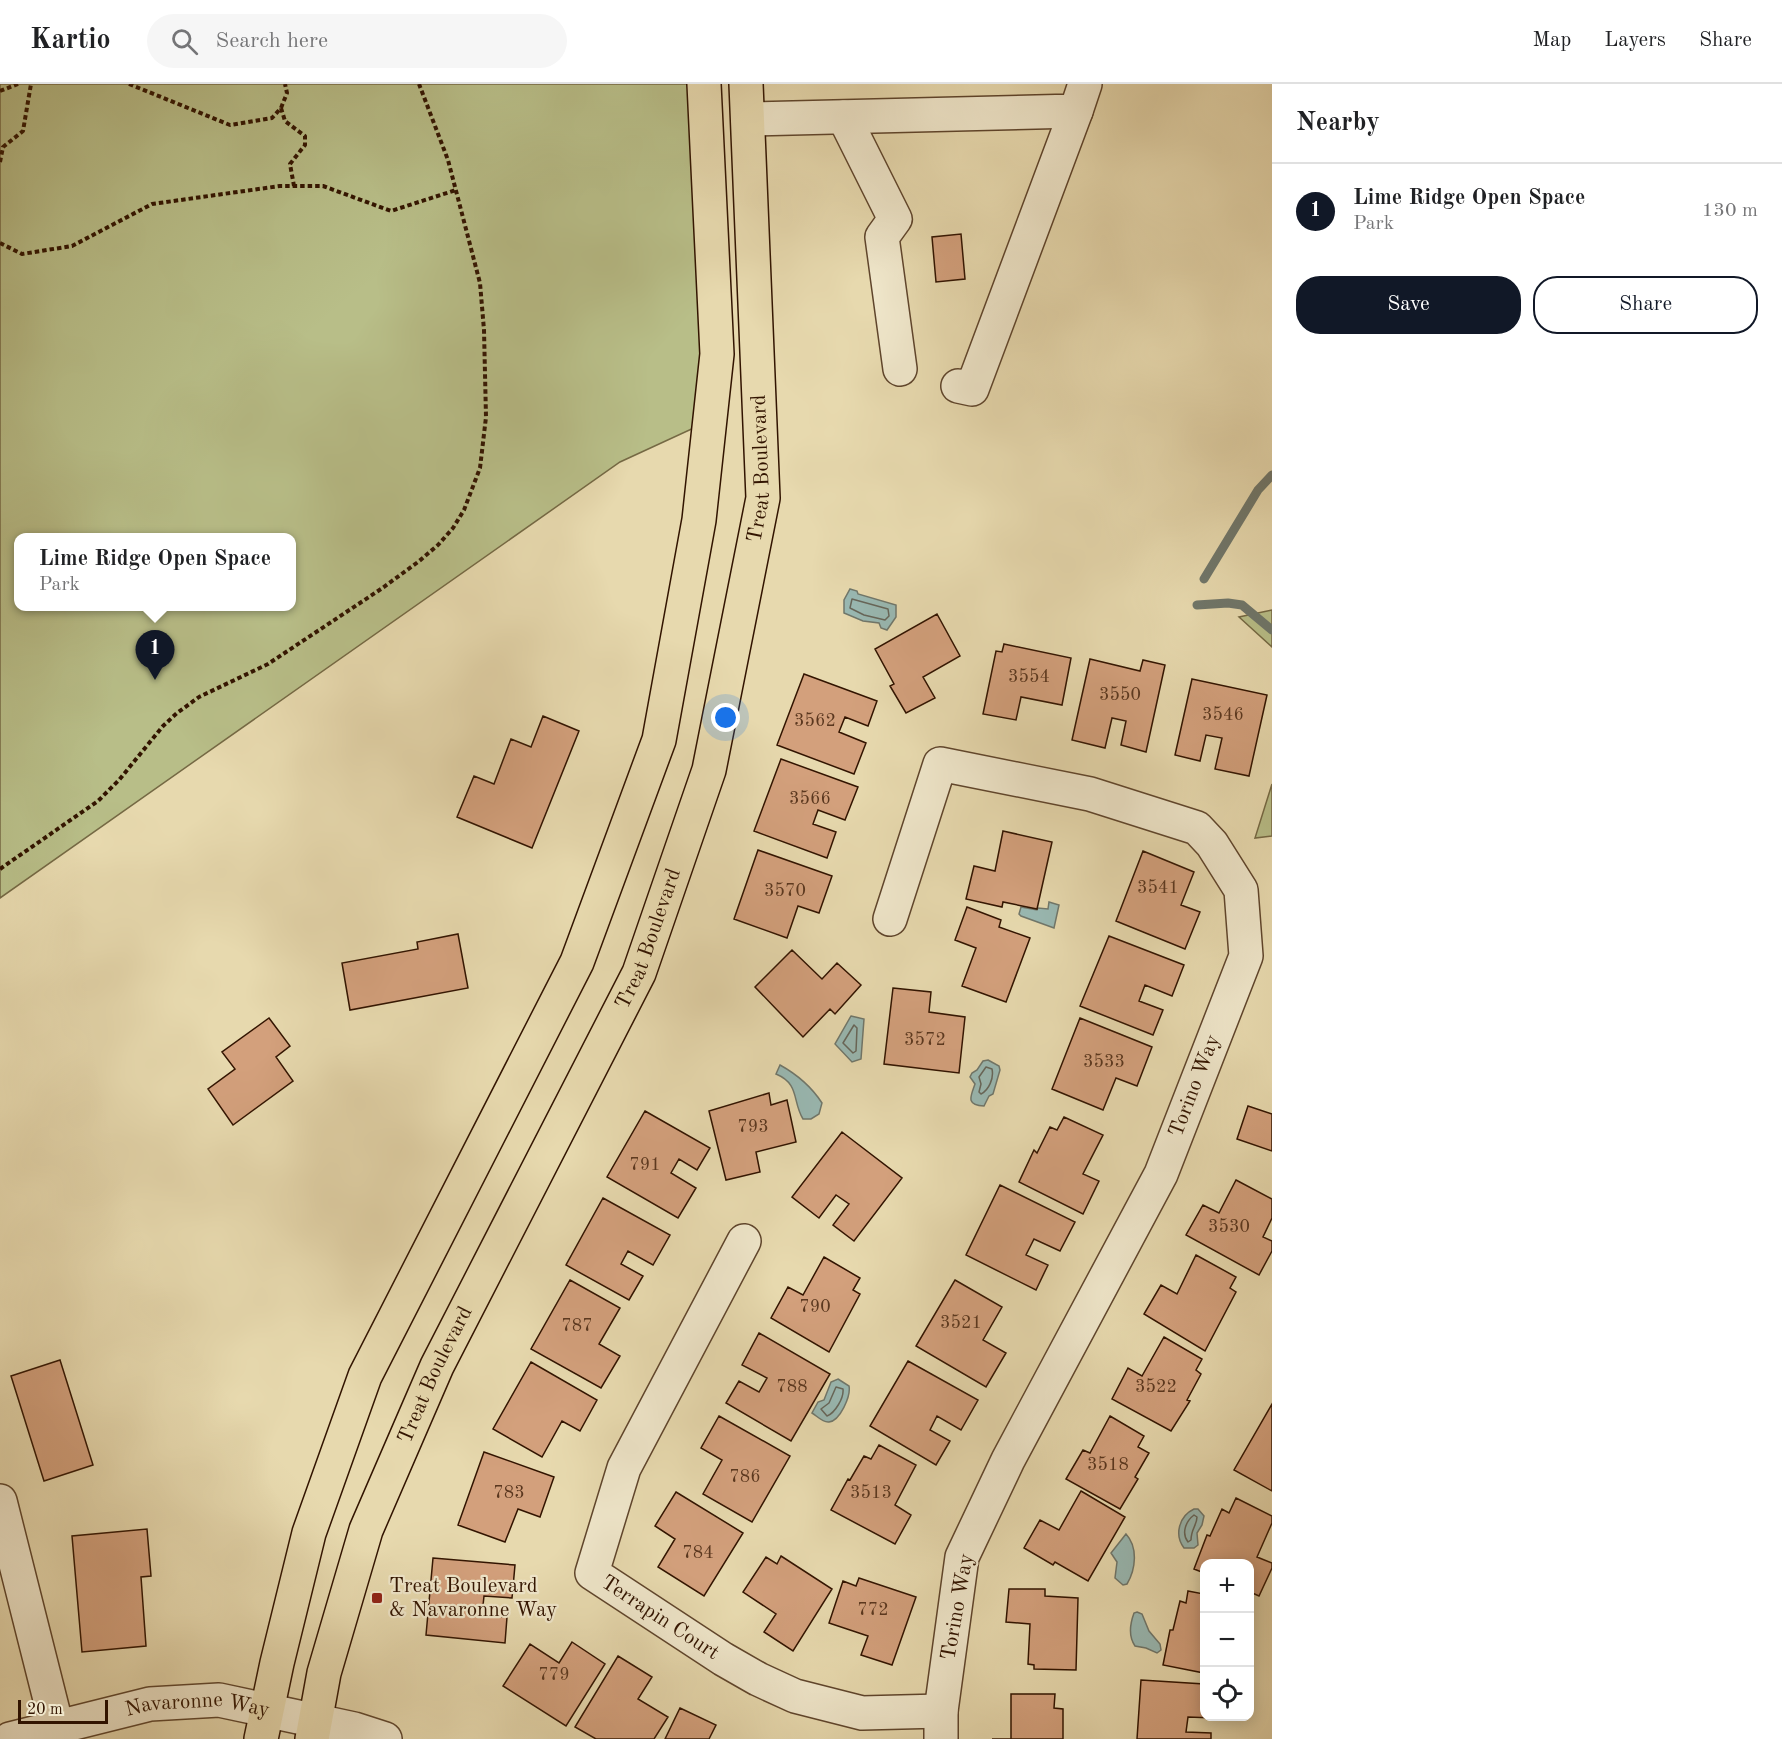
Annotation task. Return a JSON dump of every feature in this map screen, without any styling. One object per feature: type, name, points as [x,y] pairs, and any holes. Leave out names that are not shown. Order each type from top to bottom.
[{"type":"main road","points":[[264,1724],[309,1533],[365,1376],[577,962],[659,740],[699,520],[717,354],[704,84]]},
{"type":"main road","name":"Treat Boulevard","points":[[314,1730],[324,1673],[366,1530],[438,1366],[639,973],[710,770],[763,498],[746,84]]},
{"type":"street","points":[[748,119],[844,117],[1081,98],[972,389],[957,386]]},
{"type":"street","points":[[844,117],[895,219],[882,237],[900,369]]},
{"type":"street","name":"Torino Way","points":[[890,919],[940,764],[1090,794],[1197,828],[1212,844],[1241,890],[1246,956],[1161,1174],[1008,1460],[962,1557],[941,1725]]},
{"type":"street","name":"Terrapin Court","points":[[744,1241],[624,1468],[592,1573],[723,1659],[795,1696],[862,1713],[941,1725]]},
{"type":"street","points":[[0,1501],[57,1727]]},
{"type":"street","name":"Navaronne Way","points":[[10,1739],[150,1704],[219,1700],[264,1724],[314,1730],[354,1729],[386,1739]]},
{"type":"path","points":[[0,91],[18,84]]},
{"type":"path","points":[[0,162],[3,147],[23,131],[31,84]]},
{"type":"path","points":[[129,84],[230,125],[272,118],[281,108],[287,93],[285,84]]},
{"type":"path","points":[[0,869],[98,801],[177,713],[199,697],[268,664],[418,562],[453,528],[473,491],[480,468],[486,417],[484,330],[480,283],[456,190],[435,123],[419,84]]},
{"type":"path","points":[[281,108],[285,121],[305,136],[305,145],[290,164],[294,186]]},
{"type":"path","points":[[0,243],[22,254],[72,246],[152,204],[280,186],[322,186],[391,211],[456,190]]},
{"type":"green space","points":[[0,84],[704,84],[709,421],[620,462],[0,898]]},
{"type":"green space","points":[[1272,610],[1272,647],[1239,617]]},
{"type":"green space","points":[[1272,784],[1272,836],[1255,838]]},
{"type":"water","points":[[850,589],[857,591],[858,594],[896,605],[896,617],[887,630],[881,628],[879,623],[863,621],[844,613],[844,600]]},
{"type":"water","points":[[1049,902],[1059,905],[1054,928],[1019,914],[1021,907],[1037,910],[1038,908],[1048,909]]},
{"type":"water","points":[[851,1016],[864,1019],[861,1059],[852,1062],[835,1044]]},
{"type":"water","points":[[988,1060],[999,1066],[1000,1070],[993,1094],[989,1096],[984,1106],[974,1104],[971,1099],[975,1084],[970,1077],[983,1061]]},
{"type":"water","points":[[780,1065],[813,1091],[822,1103],[819,1114],[811,1119],[803,1119],[789,1083],[776,1074]]},
{"type":"water","points":[[838,1379],[849,1386],[846,1402],[841,1413],[833,1421],[825,1421],[812,1413],[818,1402],[824,1400],[831,1382]]},
{"type":"water","points":[[1194,1509],[1198,1509],[1204,1516],[1197,1533],[1198,1545],[1194,1548],[1184,1548],[1179,1537],[1180,1526],[1185,1516]]},
{"type":"water","points":[[1126,1534],[1134,1552],[1134,1565],[1127,1584],[1123,1585],[1115,1578],[1117,1562],[1111,1553]]},
{"type":"water","points":[[1134,1613],[1142,1614],[1149,1631],[1160,1644],[1161,1650],[1157,1653],[1135,1646],[1133,1642],[1131,1626]]},
{"type":"building","points":[[961,234],[965,279],[936,282],[932,237]]},
{"type":"building","points":[[937,614],[960,656],[923,677],[935,698],[906,713],[890,686],[894,684],[875,649]]},
{"type":"building","points":[[1004,644],[1071,658],[1062,705],[1021,697],[1016,720],[983,714],[996,651],[1002,652]]},
{"type":"building","points":[[1090,659],[1140,671],[1143,660],[1165,665],[1146,752],[1121,745],[1126,721],[1112,718],[1105,748],[1072,740]]},
{"type":"building","points":[[804,674],[877,701],[868,726],[845,717],[839,732],[866,743],[854,774],[777,745]]},
{"type":"building","points":[[1192,679],[1267,695],[1249,776],[1215,769],[1222,738],[1206,735],[1200,761],[1175,755]]},
{"type":"building","points":[[543,716],[579,731],[532,848],[457,817],[474,776],[494,784],[511,739],[531,747]]},
{"type":"building","points":[[781,759],[858,787],[845,820],[818,810],[813,824],[836,832],[827,858],[754,831]]},
{"type":"building","points":[[1003,831],[1052,842],[1037,909],[1003,902],[1002,907],[966,899],[974,866],[995,871]]},
{"type":"building","points":[[758,850],[832,876],[819,913],[798,906],[787,938],[734,919]]},
{"type":"building","points":[[1143,851],[1194,872],[1181,905],[1200,912],[1185,949],[1116,921]]},
{"type":"building","points":[[967,907],[1001,920],[999,927],[1030,938],[1006,1002],[962,986],[976,948],[955,940]]},
{"type":"building","points":[[458,934],[468,988],[350,1010],[342,963],[418,949],[417,942]]},
{"type":"building","points":[[1109,936],[1184,965],[1172,996],[1145,985],[1139,1001],[1163,1010],[1153,1035],[1080,1006]]},
{"type":"building","points":[[792,950],[822,979],[837,963],[861,985],[835,1014],[830,1009],[803,1037],[755,987]]},
{"type":"building","points":[[893,988],[931,992],[929,1012],[965,1017],[959,1073],[884,1064]]},
{"type":"building","points":[[269,1018],[290,1046],[276,1057],[293,1081],[233,1125],[208,1089],[235,1069],[222,1052]]},
{"type":"building","points":[[1080,1018],[1152,1047],[1137,1086],[1116,1078],[1103,1110],[1052,1089]]},
{"type":"building","points":[[769,1093],[771,1105],[787,1100],[796,1142],[756,1152],[760,1172],[726,1180],[709,1111]]},
{"type":"building","points":[[1248,1106],[1272,1114],[1272,1151],[1237,1139]]},
{"type":"building","points":[[645,1111],[710,1148],[697,1170],[679,1159],[671,1173],[696,1188],[678,1218],[607,1177]]},
{"type":"building","points":[[1064,1117],[1103,1135],[1083,1174],[1099,1181],[1083,1214],[1019,1182],[1034,1150],[1037,1153],[1050,1127],[1057,1130]]},
{"type":"building","points":[[842,1132],[902,1178],[854,1241],[833,1225],[849,1204],[836,1195],[819,1218],[792,1197]]},
{"type":"building","points":[[1236,1180],[1272,1199],[1272,1218],[1263,1237],[1272,1241],[1272,1251],[1259,1275],[1186,1235],[1203,1205],[1219,1213]]},
{"type":"building","points":[[1000,1185],[1075,1222],[1060,1251],[1034,1239],[1026,1255],[1048,1265],[1036,1290],[966,1255]]},
{"type":"building","points":[[603,1198],[670,1235],[653,1265],[628,1251],[621,1264],[643,1276],[629,1300],[566,1265]]},
{"type":"building","points":[[1196,1255],[1236,1277],[1230,1288],[1236,1292],[1205,1351],[1144,1314],[1161,1285],[1177,1294]]},
{"type":"building","points":[[824,1257],[860,1278],[853,1290],[860,1294],[829,1352],[771,1318],[788,1287],[803,1295]]},
{"type":"building","points":[[570,1280],[620,1308],[599,1344],[620,1356],[601,1388],[531,1349]]},
{"type":"building","points":[[955,1280],[1002,1307],[983,1340],[1006,1353],[986,1387],[916,1346]]},
{"type":"building","points":[[759,1333],[830,1374],[791,1441],[726,1403],[739,1381],[759,1392],[767,1378],[742,1365]]},
{"type":"building","points":[[1164,1337],[1202,1359],[1196,1370],[1201,1374],[1187,1400],[1190,1401],[1171,1431],[1112,1399],[1128,1368],[1142,1376]]},
{"type":"building","points":[[60,1360],[93,1465],[44,1481],[11,1376]]},
{"type":"building","points":[[908,1361],[978,1400],[961,1430],[937,1416],[930,1430],[950,1441],[936,1465],[870,1426]]},
{"type":"building","points":[[531,1362],[597,1400],[580,1431],[562,1421],[542,1457],[493,1429]]},
{"type":"building","points":[[1272,1404],[1272,1491],[1234,1470]]},
{"type":"building","points":[[719,1416],[790,1456],[752,1522],[703,1494],[722,1460],[701,1448]]},
{"type":"building","points":[[1110,1416],[1144,1436],[1138,1447],[1149,1453],[1135,1477],[1138,1479],[1120,1509],[1066,1479],[1083,1450],[1090,1453]]},
{"type":"building","points":[[879,1445],[916,1465],[895,1505],[911,1515],[895,1544],[831,1510],[864,1456],[871,1459]]},
{"type":"building","points":[[484,1452],[554,1477],[540,1517],[518,1509],[505,1542],[458,1525]]},
{"type":"building","points":[[1081,1491],[1125,1517],[1088,1581],[1055,1562],[1053,1565],[1024,1548],[1040,1520],[1059,1530]]},
{"type":"building","points":[[676,1492],[743,1533],[704,1596],[658,1567],[675,1539],[655,1526]]},
{"type":"building","points":[[1236,1498],[1272,1516],[1272,1523],[1257,1557],[1272,1563],[1272,1568],[1259,1596],[1254,1594],[1254,1559],[1200,1559],[1200,1571],[1194,1569],[1207,1535],[1210,1536],[1222,1509],[1229,1513]]},
{"type":"building","points":[[147,1529],[151,1576],[141,1577],[146,1646],[82,1652],[72,1536]]},
{"type":"building","points":[[781,1556],[832,1589],[793,1651],[764,1632],[776,1614],[743,1592],[766,1557],[777,1564]]},
{"type":"building","points":[[433,1558],[515,1565],[512,1598],[484,1596],[482,1615],[507,1617],[505,1643],[426,1635]]},
{"type":"building","points":[[859,1578],[916,1597],[892,1665],[861,1655],[868,1636],[829,1623],[843,1581],[856,1586]]},
{"type":"building","points":[[1009,1589],[1045,1589],[1045,1596],[1078,1598],[1076,1670],[1034,1669],[1034,1665],[1028,1664],[1030,1624],[1006,1622]]},
{"type":"building","points":[[1188,1591],[1200,1593],[1200,1672],[1163,1665],[1170,1630],[1173,1630],[1180,1601],[1186,1603]]},
{"type":"building","points":[[572,1642],[605,1664],[566,1726],[503,1686],[530,1644],[559,1663]]},
{"type":"building","points":[[618,1656],[652,1677],[638,1699],[668,1717],[654,1739],[596,1739],[575,1727]]},
{"type":"building","points":[[1141,1680],[1200,1684],[1200,1717],[1188,1717],[1186,1732],[1211,1733],[1211,1739],[1137,1739]]},
{"type":"building","points":[[1011,1694],[1055,1694],[1054,1708],[1063,1709],[1063,1739],[1011,1739]]},
{"type":"building","points":[[680,1708],[716,1725],[709,1739],[665,1739]]},
{"type":"waterway","points":[[1204,579],[1258,490],[1272,475]]},
{"type":"waterway","points":[[1197,605],[1228,603],[1242,605],[1272,630]]},
{"type":"place","name":"Lime Ridge Open Space","points":[[155,680]]},
{"type":"place","name":"Treat Boulevard & Navaronne Way","points":[[377,1598]]}]
